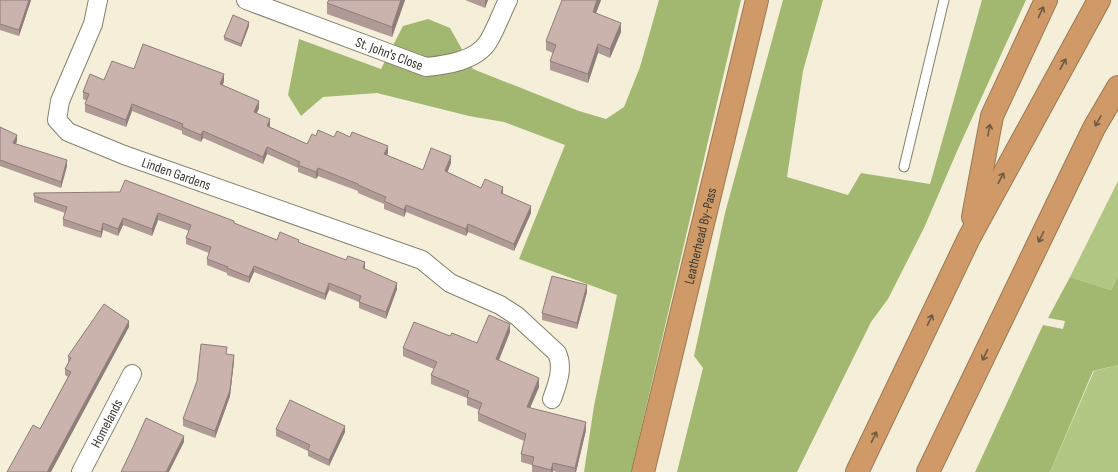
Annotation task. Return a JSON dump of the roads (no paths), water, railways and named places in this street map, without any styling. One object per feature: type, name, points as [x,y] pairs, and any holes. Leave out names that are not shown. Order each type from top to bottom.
[{"type":"highway","name":"Leatherhead By-Pass","points":[[643,472],[757,0]]},
{"type":"highway","points":[[969,238],[992,116],[1046,0]]},
{"type":"highway","points":[[857,472],[969,238],[1099,0]]},
{"type":"highway","points":[[928,472],[1094,128],[1118,87]]},
{"type":"street","name":"Linden Gardens","points":[[98,0],[93,24],[60,101],[58,120],[68,132],[124,155],[422,260],[450,283],[500,305],[518,316],[556,353],[560,360],[560,370],[552,399]]},
{"type":"street","name":"St. John's Close","points":[[246,0],[426,67],[449,65],[467,58],[487,43],[508,0]]},
{"type":"street","name":"Homelands","points":[[81,472],[132,374]]},
{"type":"lane","points":[[904,167],[944,0]]}]
